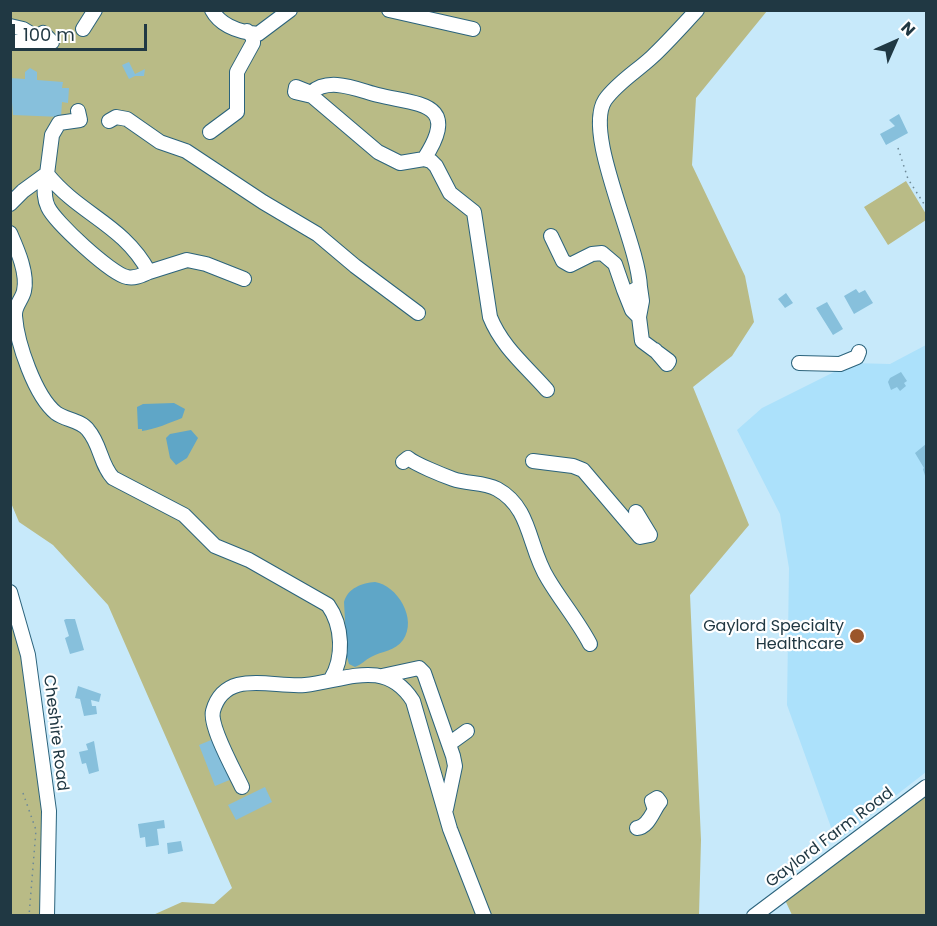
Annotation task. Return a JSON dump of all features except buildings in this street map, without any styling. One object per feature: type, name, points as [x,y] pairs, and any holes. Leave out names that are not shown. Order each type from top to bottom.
[{"type":"street","points":[[83,29],[95,10]]},
{"type":"street","points":[[212,10],[218,21],[253,36]]},
{"type":"street","points":[[210,132],[237,112],[239,104],[237,72],[253,36],[290,10]]},
{"type":"street","points":[[389,10],[473,29]]},
{"type":"street","points":[[655,350],[642,341],[639,317],[642,301],[635,253],[602,156],[601,107],[618,85],[653,56],[697,10]]},
{"type":"street","points":[[10,26],[23,29],[36,37],[43,33],[51,42],[10,42]]},
{"type":"street","points":[[424,159],[437,132],[438,120],[432,109],[421,103],[377,94],[355,86],[327,86],[311,93],[296,87],[295,92],[312,96],[378,152],[400,163],[424,159],[436,166],[450,193],[474,212],[490,317],[495,330],[503,344],[547,390]]},
{"type":"street","points":[[78,111],[80,120],[59,123],[55,127],[47,174],[83,211],[116,230],[131,244],[149,272]]},
{"type":"street","points":[[109,121],[116,117],[127,119],[160,142],[186,151],[204,162],[262,202],[317,234],[418,313]]},
{"type":"street","points":[[10,204],[45,175],[44,195],[54,225],[122,276],[137,277],[187,260],[206,264],[244,279]]},
{"type":"street","points":[[10,233],[25,284],[15,316],[28,364],[50,407],[58,415],[86,427],[99,447],[105,469],[113,478],[184,515],[215,546],[259,565],[328,605],[333,612],[341,654],[339,666],[330,679]]},
{"type":"street","points":[[551,236],[563,261],[570,265],[592,254],[602,253],[608,257],[615,264],[632,310],[639,317]]},
{"type":"street","points":[[624,290],[629,293],[640,287]]},
{"type":"street","points":[[799,363],[840,364],[857,357],[859,352]]},
{"type":"street","points":[[403,462],[408,458],[415,464],[428,467],[451,478],[494,488],[509,496],[519,507],[547,577],[590,644]]},
{"type":"street","points":[[533,461],[573,466],[583,470],[640,537],[650,535],[636,512]]},
{"type":"street","name":"Cheshire Road","points":[[10,592],[28,655],[49,811],[47,915]]},
{"type":"street","points":[[380,677],[411,668],[419,668],[424,673],[455,766],[445,811]]},
{"type":"street","points":[[242,787],[214,725],[212,713],[221,695],[236,685],[247,683],[303,685],[366,674],[391,680],[406,690],[413,701],[445,811],[484,915]]},
{"type":"street","points":[[449,744],[467,731]]},
{"type":"street","name":"Gaylord Farm Road","points":[[754,915],[927,787]]},
{"type":"street","points":[[637,828],[646,825],[654,807]]},
{"type":"path","points":[[898,148],[908,179],[927,207]]},
{"type":"path","points":[[23,793],[36,830],[29,915]]},
{"type":"shaded area","name":"Gaylord Specialty Healthcare","points":[[926,345],[926,772],[840,839],[832,830],[787,705],[789,568],[780,514],[737,430],[762,408],[852,363],[890,364]]},
{"type":"shaded area","points":[[174,403],[185,409],[182,418],[151,429],[142,431],[138,429],[137,407],[143,404]]},
{"type":"shaded area","points":[[191,430],[198,438],[187,458],[176,465],[170,458],[166,438],[170,434]]},
{"type":"shaded area","points":[[375,582],[391,589],[403,604],[407,613],[407,632],[396,646],[355,667],[349,664],[347,657],[344,602],[356,587]]},
{"type":"green space","points":[[10,11],[767,11],[696,98],[692,165],[745,276],[754,322],[732,356],[693,387],[749,525],[690,595],[701,840],[699,915],[153,915],[182,902],[214,904],[232,888],[108,605],[53,545],[19,522],[11,503]]},
{"type":"green space","points":[[906,181],[926,214],[926,220],[888,245],[864,207]]},
{"type":"green space","points":[[10,609],[21,643],[42,805],[41,915],[11,915]]},
{"type":"green space","points":[[926,796],[926,915],[792,915],[785,900]]},
{"type":"place","name":"Gaylord Specialty Healthcare","points":[[857,636]]}]
